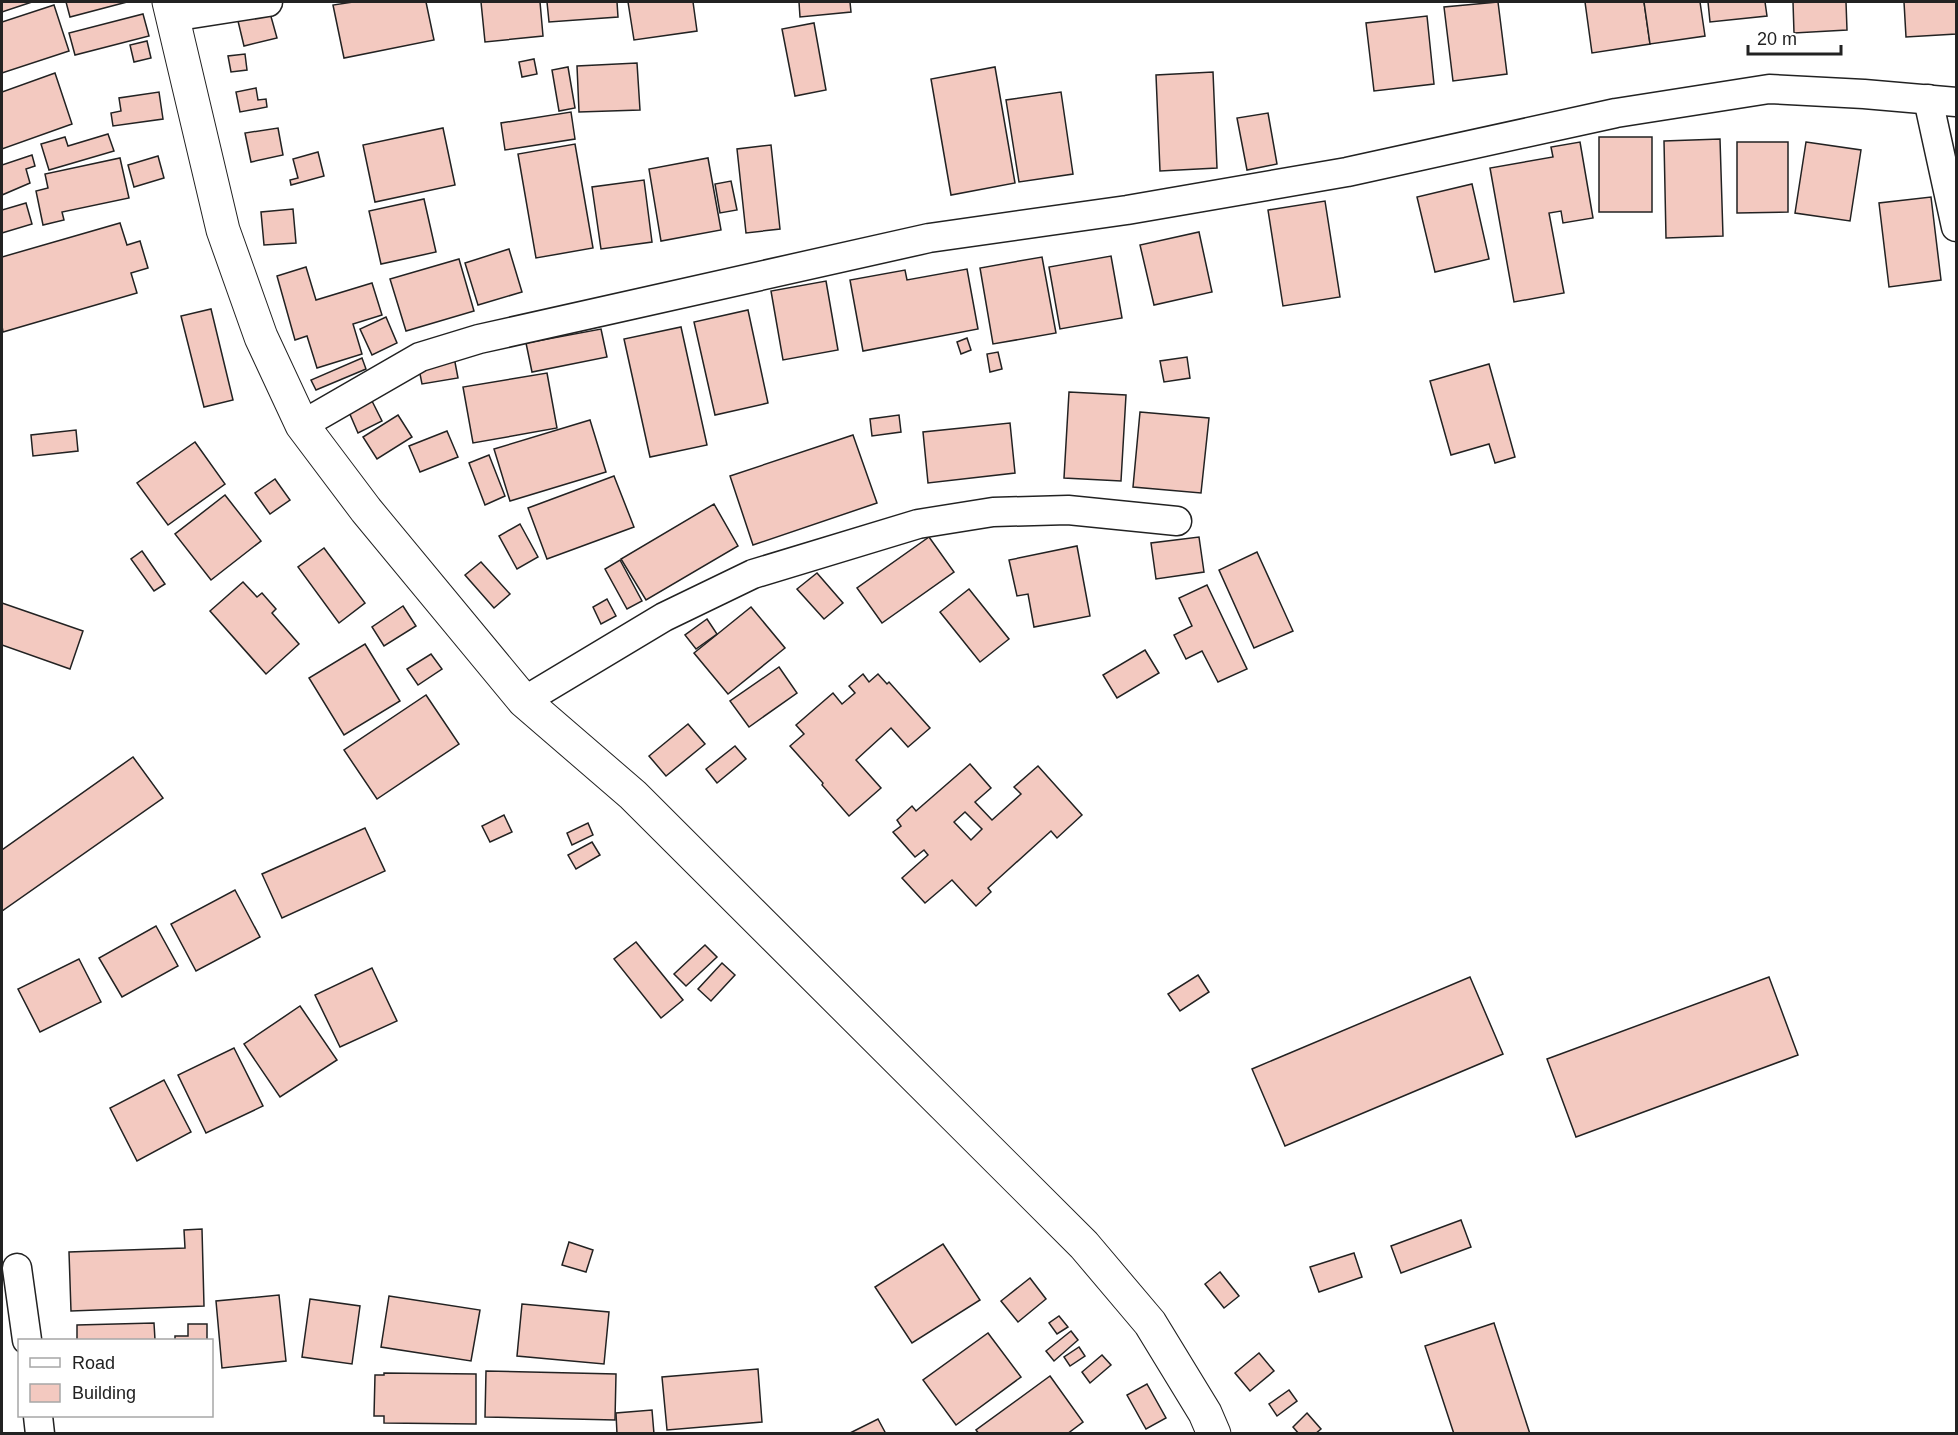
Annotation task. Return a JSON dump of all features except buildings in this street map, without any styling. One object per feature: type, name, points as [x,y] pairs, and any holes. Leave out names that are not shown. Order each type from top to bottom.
[{"type":"main road","points":[[170,9],[222,230],[261,338],[302,425],[366,510],[524,701],[633,795],[1084,1245],[1150,1323],[1205,1413],[1214,1434]]},
{"type":"street","points":[[170,9],[268,2]]},
{"type":"street","points":[[302,425],[420,357],[478,339],[929,238],[1127,210],[1335,174],[1616,114],[1769,90],[1864,94],[1956,102]]},
{"type":"street","points":[[1928,99],[1956,227]]},
{"type":"street","points":[[524,701],[664,617],[753,574],[918,524],[993,512],[1057,510],[1177,521]]},
{"type":"street","points":[[17,1268],[27,1339]]},
{"type":"street","points":[[38,1417],[40,1434]]}]
